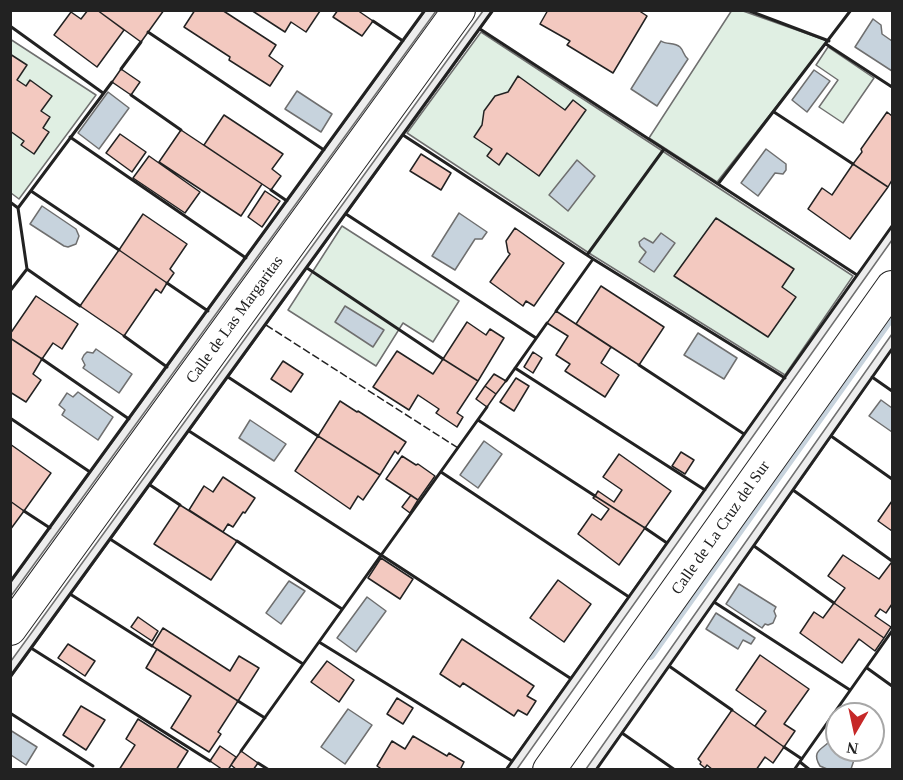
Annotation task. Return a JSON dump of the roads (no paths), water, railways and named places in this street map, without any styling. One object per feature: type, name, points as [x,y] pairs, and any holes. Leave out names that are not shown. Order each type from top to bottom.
[{"type":"street","name":"Calle de Las Margaritas","points":[[10,629],[459,10]]},
{"type":"street","name":"Calle de La Cruz del Sur","points":[[549,770],[892,287]]},
{"type":"waterway","points":[[650,655],[892,315]]}]
